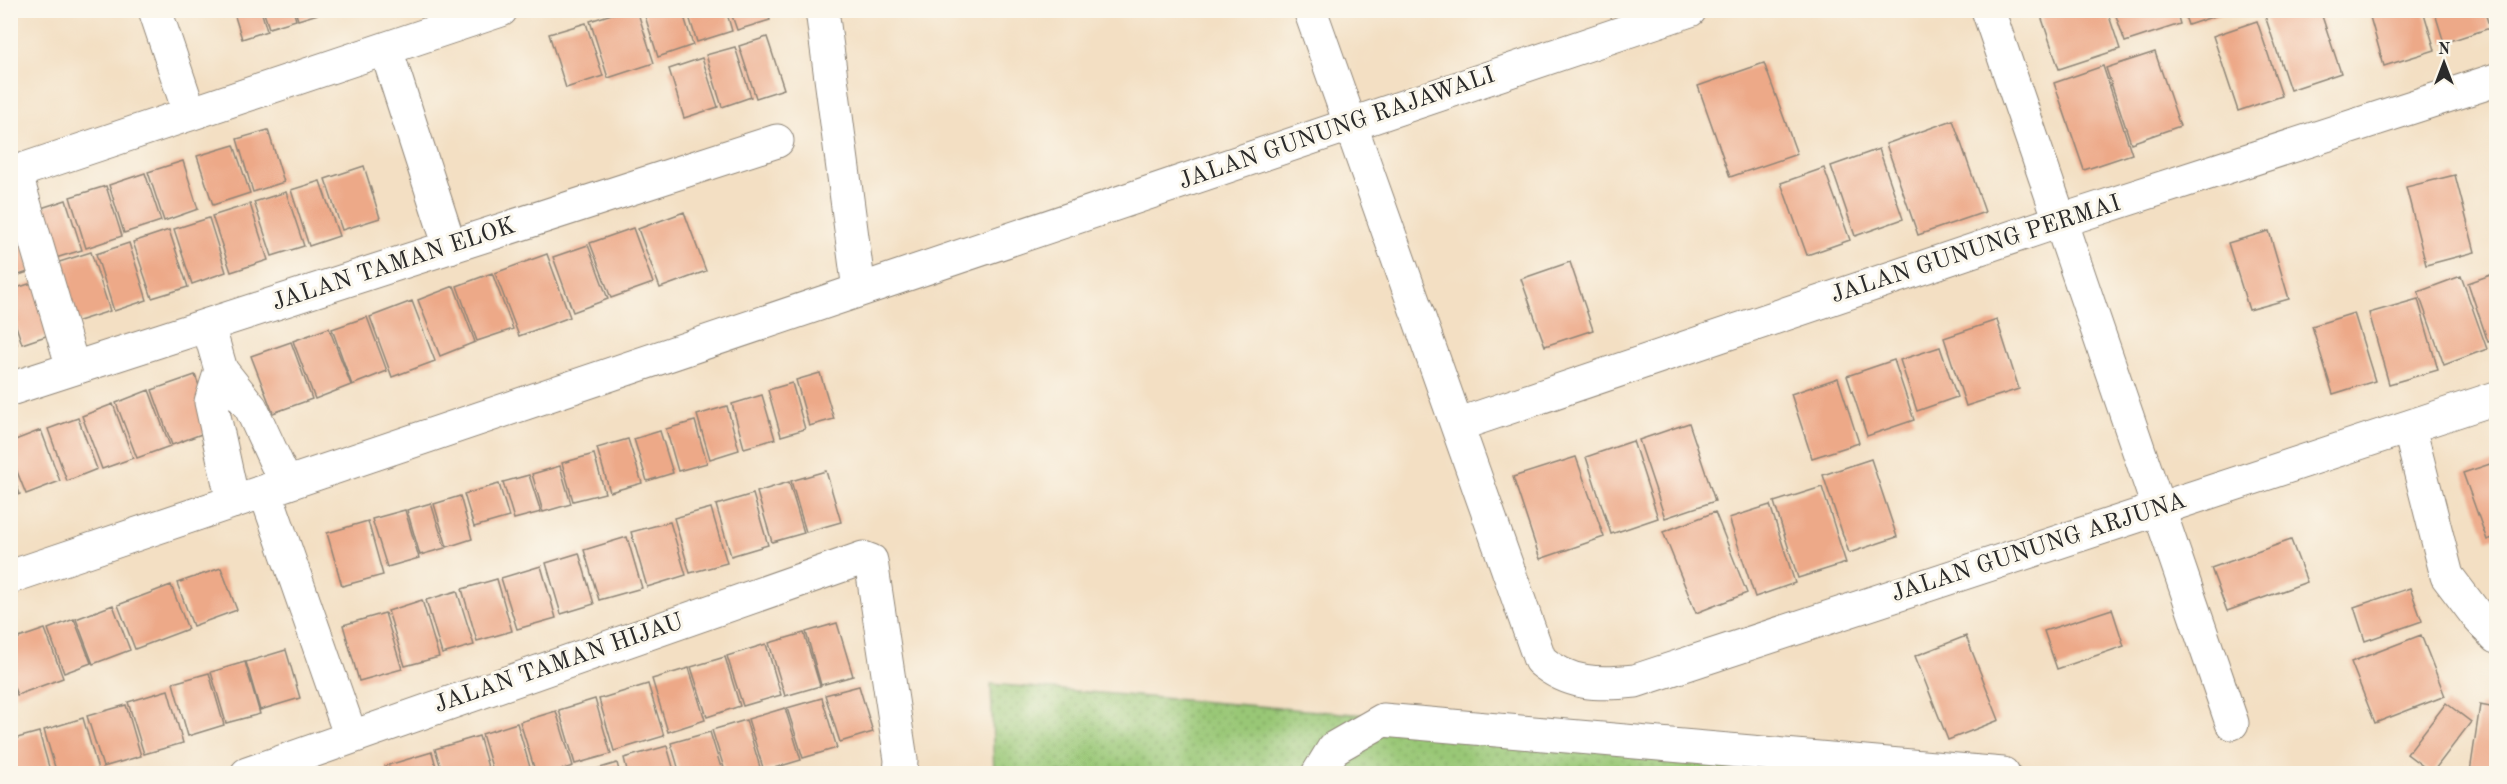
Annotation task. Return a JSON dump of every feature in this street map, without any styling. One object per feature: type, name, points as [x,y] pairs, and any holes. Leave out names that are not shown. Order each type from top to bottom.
[{"type":"street","points":[[155,10],[190,114]]},
{"type":"street","points":[[74,368],[13,173],[386,49],[454,18],[501,10]]},
{"type":"street","points":[[822,10],[873,286]]},
{"type":"street","name":"JALAN GUNUNG ARJUNA","points":[[1310,10],[1540,660],[1556,674],[1580,681],[1607,684],[1635,681],[2496,398]]},
{"type":"street","name":"JALAN GUNUNG RAJAWALI","points":[[10,577],[1690,10]]},
{"type":"street","points":[[1988,10],[2232,723]]},
{"type":"street","points":[[386,49],[450,247]]},
{"type":"street","name":"JALAN GUNUNG PERMAI","points":[[1457,425],[2060,221],[2496,80]]},
{"type":"street","name":"JALAN TAMAN ELOK","points":[[10,389],[777,141]]},
{"type":"street","points":[[208,325],[221,370],[252,408],[351,737]]},
{"type":"street","points":[[221,370],[211,402],[232,502]]},
{"type":"street","points":[[2409,427],[2447,576],[2496,638]]},
{"type":"street","name":"JALAN TAMAN HIJAU","points":[[247,774],[863,558],[871,561],[901,760],[900,774]]},
{"type":"street","points":[[1318,774],[1334,748],[1383,720],[2003,774]]},
{"type":"green space","points":[[991,684],[2068,773],[994,773]]},
{"type":"building","points":[[233,10],[261,10],[267,31],[242,39]]},
{"type":"building","points":[[263,10],[293,10],[296,20],[269,28]]},
{"type":"building","points":[[295,10],[328,10],[328,11],[298,20]]},
{"type":"building","points":[[624,10],[637,10],[654,63],[608,78],[590,21]]},
{"type":"building","points":[[643,10],[682,10],[693,45],[658,57]]},
{"type":"building","points":[[687,10],[726,10],[732,31],[697,42]]},
{"type":"building","points":[[730,10],[767,10],[770,20],[737,30]]},
{"type":"building","points":[[2039,10],[2107,10],[2120,49],[2059,69]]},
{"type":"building","points":[[2114,10],[2176,10],[2180,24],[2125,42]]},
{"type":"building","points":[[2183,10],[2230,10],[2230,11],[2188,25]]},
{"type":"building","points":[[2273,10],[2320,10],[2341,73],[2290,90],[2264,13]]},
{"type":"building","points":[[2368,10],[2423,10],[2435,50],[2384,66]]},
{"type":"building","points":[[2434,10],[2484,10],[2490,28],[2444,43]]},
{"type":"building","points":[[2488,10],[2496,10],[2496,25],[2494,26]]},
{"type":"building","points":[[2257,21],[2282,96],[2238,111],[2213,36]]},
{"type":"building","points":[[586,23],[603,76],[566,88],[549,34]]},
{"type":"building","points":[[767,37],[784,89],[756,98],[739,46]]},
{"type":"building","points":[[735,47],[751,97],[722,107],[706,55]]},
{"type":"building","points":[[2155,52],[2180,126],[2131,143],[2106,68]]},
{"type":"building","points":[[702,58],[718,107],[684,118],[669,69]]},
{"type":"building","points":[[1764,63],[1797,154],[1730,177],[1698,86]]},
{"type":"building","points":[[2103,66],[2132,154],[2084,170],[2054,83]]},
{"type":"building","points":[[1953,120],[1985,212],[1918,235],[1886,144]]},
{"type":"building","points":[[268,130],[284,182],[253,192],[237,139]]},
{"type":"building","points":[[234,145],[250,193],[213,205],[197,156]]},
{"type":"building","points":[[1879,149],[1903,219],[1855,236],[1831,166]]},
{"type":"building","points":[[183,161],[198,209],[164,221],[148,172]]},
{"type":"building","points":[[364,166],[380,218],[342,230],[325,179]]},
{"type":"building","points":[[1824,168],[1850,240],[1807,255],[1781,183]]},
{"type":"building","points":[[145,173],[161,221],[124,233],[109,185]]},
{"type":"building","points":[[2455,175],[2475,252],[2426,265],[2406,187]]},
{"type":"building","points":[[320,181],[339,236],[309,246],[291,190]]},
{"type":"building","points":[[106,186],[122,236],[86,248],[70,197]]},
{"type":"building","points":[[286,192],[304,246],[272,256],[254,202]]},
{"type":"building","points":[[66,200],[82,250],[49,260],[32,211]]},
{"type":"building","points":[[250,204],[268,260],[231,272],[212,216]]},
{"type":"building","points":[[684,212],[706,271],[660,288],[638,229]]},
{"type":"building","points":[[14,218],[31,271],[10,278],[10,219]]},
{"type":"building","points":[[209,218],[226,272],[192,284],[174,229]]},
{"type":"building","points":[[633,228],[653,283],[611,298],[590,243]]},
{"type":"building","points":[[169,230],[188,287],[152,298],[133,242]]},
{"type":"building","points":[[2269,231],[2289,299],[2249,310],[2228,243]]},
{"type":"building","points":[[129,243],[147,300],[114,311],[96,254]]},
{"type":"building","points":[[588,245],[608,299],[573,312],[553,257]]},
{"type":"building","points":[[91,252],[110,311],[72,323],[53,264]]},
{"type":"building","points":[[547,254],[570,317],[519,336],[495,273]]},
{"type":"building","points":[[1570,262],[1593,330],[1545,346],[1521,279]]},
{"type":"building","points":[[492,273],[513,329],[477,341],[457,286]]},
{"type":"building","points":[[2496,273],[2496,340],[2488,342],[2468,283]]},
{"type":"building","points":[[2461,276],[2487,349],[2444,365],[2418,292]]},
{"type":"building","points":[[35,282],[52,334],[22,344],[10,308],[10,290]]},
{"type":"building","points":[[454,286],[475,342],[440,356],[418,300]]},
{"type":"building","points":[[2418,299],[2438,370],[2389,384],[2369,313]]},
{"type":"building","points":[[412,301],[435,361],[392,377],[370,317]]},
{"type":"building","points":[[2354,313],[2375,381],[2333,394],[2312,326]]},
{"type":"building","points":[[367,317],[387,371],[352,385],[332,329]]},
{"type":"building","points":[[1997,320],[2019,389],[1966,406],[1944,338]]},
{"type":"building","points":[[10,326],[17,344],[10,346]]},
{"type":"building","points":[[329,328],[351,385],[315,399],[293,341]]},
{"type":"building","points":[[291,342],[312,399],[273,413],[251,356]]},
{"type":"building","points":[[1940,347],[1957,397],[1917,411],[1900,360]]},
{"type":"building","points":[[1894,360],[1914,420],[1867,436],[1847,376]]},
{"type":"building","points":[[820,373],[834,419],[809,426],[796,380]]},
{"type":"building","points":[[195,375],[215,429],[172,445],[152,390]]},
{"type":"building","points":[[1838,378],[1859,443],[1812,458],[1791,394]]},
{"type":"building","points":[[792,383],[805,429],[781,436],[768,390]]},
{"type":"building","points":[[149,390],[170,446],[137,458],[116,403]]},
{"type":"building","points":[[762,395],[775,439],[744,448],[732,404]]},
{"type":"building","points":[[113,404],[133,458],[102,469],[82,416]]},
{"type":"building","points":[[727,406],[739,450],[710,459],[697,415]]},
{"type":"building","points":[[78,418],[97,469],[67,481],[48,429]]},
{"type":"building","points":[[695,421],[707,463],[678,471],[666,429]]},
{"type":"building","points":[[1689,423],[1715,501],[1665,518],[1639,440]]},
{"type":"building","points":[[41,430],[60,481],[26,494],[10,454],[10,442]]},
{"type":"building","points":[[660,431],[673,473],[647,481],[634,439]]},
{"type":"building","points":[[628,439],[642,483],[610,492],[597,448]]},
{"type":"building","points":[[1633,441],[1658,518],[1611,534],[1586,457]]},
{"type":"building","points":[[594,454],[605,493],[573,501],[562,463]]},
{"type":"building","points":[[1576,457],[1604,537],[1540,559],[1513,477]]},
{"type":"building","points":[[1871,459],[1897,537],[1849,553],[1823,475]]},
{"type":"building","points":[[2496,462],[2496,536],[2487,540],[2463,473]]},
{"type":"building","points":[[560,466],[571,504],[543,512],[532,474]]},
{"type":"building","points":[[10,469],[20,494],[10,498]]},
{"type":"building","points":[[826,471],[841,522],[806,532],[791,481]]},
{"type":"building","points":[[529,475],[541,512],[514,519],[503,482]]},
{"type":"building","points":[[789,482],[804,533],[772,542],[757,492]]},
{"type":"building","points":[[499,484],[509,517],[474,527],[464,494]]},
{"type":"building","points":[[1822,487],[1846,563],[1798,578],[1774,502]]},
{"type":"building","points":[[753,494],[768,545],[731,556],[716,505]]},
{"type":"building","points":[[460,496],[472,539],[447,547],[434,504]]},
{"type":"building","points":[[431,503],[445,548],[420,555],[407,510]]},
{"type":"building","points":[[1770,505],[1795,583],[1755,597],[1729,518]]},
{"type":"building","points":[[711,508],[727,563],[690,573],[674,518]]},
{"type":"building","points":[[405,510],[419,558],[387,567],[372,519]]},
{"type":"building","points":[[1715,512],[1747,593],[1696,613],[1663,532]]},
{"type":"building","points":[[368,521],[383,575],[342,586],[327,533]]},
{"type":"building","points":[[670,522],[686,575],[647,587],[631,532]]},
{"type":"building","points":[[627,537],[642,588],[599,600],[584,550]]},
{"type":"building","points":[[2291,540],[2307,582],[2227,611],[2211,568]]},
{"type":"building","points":[[579,553],[594,604],[561,614],[546,563]]},
{"type":"building","points":[[541,566],[556,618],[517,629],[501,578]]},
{"type":"building","points":[[221,568],[237,610],[193,626],[177,583]]},
{"type":"building","points":[[497,579],[512,631],[477,641],[462,589]]},
{"type":"building","points":[[171,585],[188,629],[135,649],[118,605]]},
{"type":"building","points":[[2410,588],[2422,621],[2365,641],[2354,607]]},
{"type":"building","points":[[457,591],[474,645],[442,654],[426,600]]},
{"type":"building","points":[[422,600],[439,657],[405,666],[388,611]]},
{"type":"building","points":[[113,605],[130,650],[93,664],[76,619]]},
{"type":"building","points":[[2112,609],[2124,646],[2057,669],[2044,631]]},
{"type":"building","points":[[385,613],[402,669],[359,681],[343,625]]},
{"type":"building","points":[[74,619],[91,663],[64,673],[48,629]]},
{"type":"building","points":[[837,623],[853,676],[821,685],[806,632]]},
{"type":"building","points":[[45,629],[63,678],[17,695],[10,678],[10,641]]},
{"type":"building","points":[[804,633],[820,686],[785,696],[769,643]]},
{"type":"building","points":[[2421,635],[2445,696],[2375,723],[2351,662]]},
{"type":"building","points":[[1966,636],[1999,720],[1948,740],[1915,656]]},
{"type":"building","points":[[766,644],[781,695],[743,706],[727,656]]},
{"type":"building","points":[[286,650],[300,698],[260,710],[246,662]]},
{"type":"building","points":[[725,657],[740,706],[707,717],[691,667]]},
{"type":"building","points":[[245,662],[260,714],[226,723],[211,672]]},
{"type":"building","points":[[689,668],[705,720],[668,732],[652,679]]},
{"type":"building","points":[[209,673],[224,725],[188,736],[173,683]]},
{"type":"building","points":[[648,684],[664,736],[614,751],[599,699]]},
{"type":"building","points":[[859,686],[873,732],[840,742],[825,695]]},
{"type":"building","points":[[168,690],[183,743],[144,754],[128,702]]},
{"type":"building","points":[[822,698],[837,748],[803,758],[787,708]]},
{"type":"building","points":[[595,699],[611,754],[575,764],[559,710]]},
{"type":"building","points":[[2446,703],[2471,722],[2432,773],[2407,754]]},
{"type":"building","points":[[126,705],[141,756],[103,767],[87,716]]},
{"type":"building","points":[[2480,705],[2496,708],[2496,774],[2470,772]]},
{"type":"building","points":[[785,708],[801,760],[764,771],[748,719]]},
{"type":"building","points":[[556,711],[573,766],[548,774],[536,774],[520,722]]},
{"type":"building","points":[[83,718],[99,773],[57,774],[44,730]]},
{"type":"building","points":[[746,720],[762,774],[726,774],[712,730]]},
{"type":"building","points":[[517,723],[532,774],[494,774],[482,734]]},
{"type":"building","points":[[39,732],[51,774],[11,774],[10,740]]},
{"type":"building","points":[[710,732],[723,774],[680,774],[671,743]]},
{"type":"building","points":[[479,736],[490,774],[443,774],[435,749]]},
{"type":"building","points":[[667,746],[675,774],[628,774],[624,758]]},
{"type":"building","points":[[432,752],[438,774],[388,774],[385,766]]},
{"type":"building","points":[[617,763],[620,774],[583,774],[583,773]]}]
